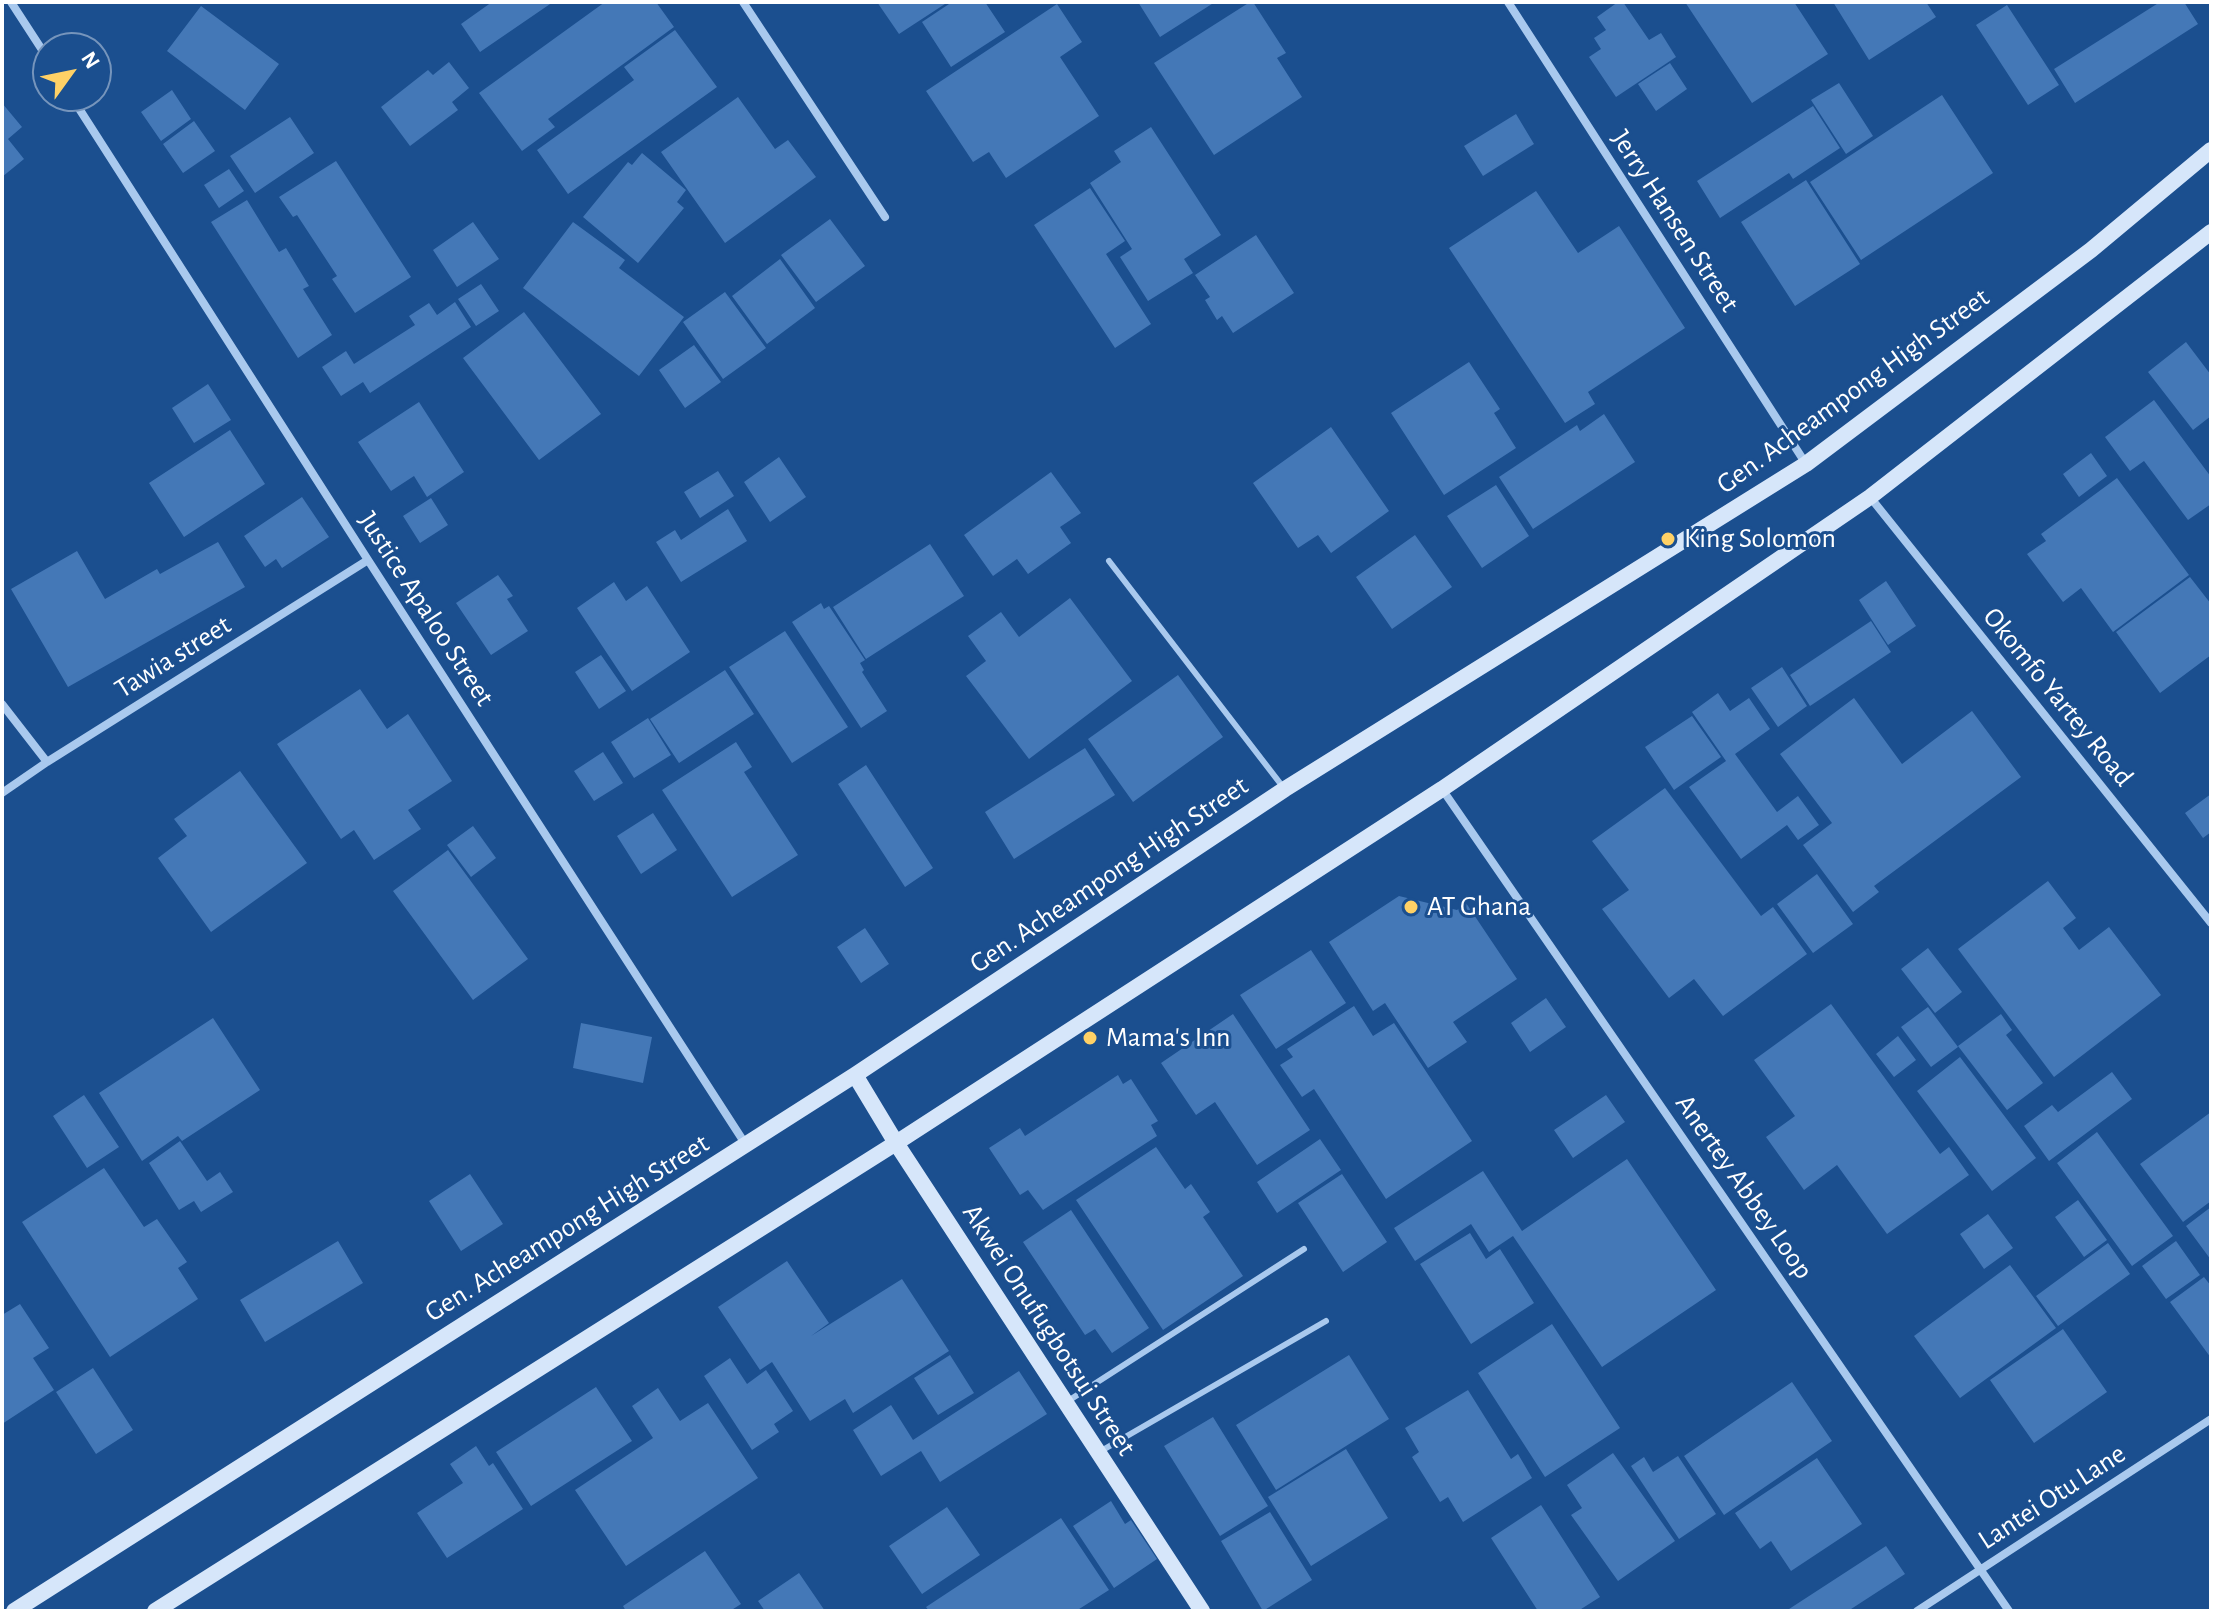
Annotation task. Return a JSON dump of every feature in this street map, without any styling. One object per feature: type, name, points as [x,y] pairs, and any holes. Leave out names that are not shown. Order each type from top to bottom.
[{"type":"main road","name":"Gen. Acheampong High Street","points":[[14,1611],[855,1075],[1285,789],[1806,464],[2091,250],[2211,150]]},
{"type":"main road","points":[[155,1611],[896,1143],[1442,789],[1870,497],[2211,232]]},
{"type":"main road","name":"Akwei Onufugbotsui Street","points":[[855,1075],[896,1143],[1202,1611]]},
{"type":"street","points":[[11,2],[32,34]]},
{"type":"street","points":[[743,2],[885,217]]},
{"type":"street","name":"Jerry Hansen Street","points":[[1508,2],[1806,464]]},
{"type":"street","name":"Justice Apaloo Street","points":[[81,112],[746,1145]]},
{"type":"street","name":"Okomfo Yartey Road","points":[[1870,497],[2211,923]]},
{"type":"street","name":"Tawia street","points":[[2,793],[368,560]]},
{"type":"street","points":[[2,704],[47,762]]},
{"type":"street","name":"Anertey Abbey Loop","points":[[1442,789],[2009,1611]]},
{"type":"street","name":"Lantei Otu Lane","points":[[1917,1611],[2211,1419]]},
{"type":"lane","points":[[1109,561],[1285,789]]},
{"type":"lane","points":[[1065,1403],[1304,1249]]},
{"type":"lane","points":[[1098,1453],[1326,1321]]},
{"type":"building","points":[[492,2],[553,2],[480,52],[461,24]]},
{"type":"building","points":[[605,2],[656,2],[674,27],[548,119],[555,127],[522,151],[479,93]]},
{"type":"building","points":[[877,2],[948,2],[899,34]]},
{"type":"building","points":[[952,2],[985,2],[1005,32],[951,67],[922,22]]},
{"type":"building","points":[[1138,2],[1215,2],[1160,37]]},
{"type":"building","points":[[1253,2],[1286,53],[1277,58],[1302,97],[1214,155],[1154,63]]},
{"type":"building","points":[[1618,2],[1623,2],[1649,40],[1661,33],[1676,57],[1616,97],[1589,57],[1601,49],[1594,38],[1606,30],[1597,17]]},
{"type":"building","points":[[1685,2],[1794,2],[1828,54],[1752,103]]},
{"type":"building","points":[[1833,2],[1926,2],[1936,17],[1869,60]]},
{"type":"building","points":[[2160,2],[2184,2],[2198,24],[2075,103],[2054,69]]},
{"type":"building","points":[[1057,4],[1082,42],[1060,57],[1099,116],[1006,178],[989,152],[973,162],[926,91]]},
{"type":"building","points":[[2007,5],[2059,85],[2028,105],[1976,25]]},
{"type":"building","points":[[201,6],[279,64],[245,110],[167,51]]},
{"type":"building","points":[[675,30],[717,87],[568,194],[537,150],[634,80],[624,67]]},
{"type":"building","points":[[449,62],[469,88],[452,102],[458,110],[410,146],[381,107],[428,70],[433,75]]},
{"type":"building","points":[[1670,63],[1687,89],[1656,111],[1638,84]]},
{"type":"building","points":[[1839,83],[1873,136],[1846,154],[1811,100]]},
{"type":"building","points":[[172,90],[191,119],[161,141],[141,112]]},
{"type":"building","points":[[1942,95],[1993,173],[1861,260],[1810,182]]},
{"type":"building","points":[[738,97],[775,149],[788,140],[816,177],[725,243],[661,152]]},
{"type":"building","points":[[2,103],[22,127],[8,139],[24,159],[2,177]]},
{"type":"building","points":[[1813,106],[1840,148],[1793,179],[1789,173],[1720,218],[1697,181]]},
{"type":"building","points":[[1516,114],[1534,144],[1483,176],[1464,146]]},
{"type":"building","points":[[290,117],[314,153],[255,193],[230,156]]},
{"type":"building","points":[[194,121],[215,151],[183,173],[163,144]]},
{"type":"building","points":[[1151,127],[1221,235],[1184,259],[1193,273],[1148,301],[1120,257],[1132,249],[1090,183],[1121,162],[1114,151]]},
{"type":"building","points":[[642,153],[686,190],[677,202],[684,208],[638,263],[583,217],[628,162],[632,165]]},
{"type":"building","points":[[336,161],[411,277],[355,313],[332,279],[337,276],[297,215],[293,217],[279,197]]},
{"type":"building","points":[[229,169],[244,191],[219,208],[204,185]]},
{"type":"building","points":[[1806,180],[1860,264],[1795,306],[1741,222]]},
{"type":"building","points":[[1090,188],[1125,241],[1106,254],[1151,324],[1115,348],[1034,225]]},
{"type":"building","points":[[1536,191],[1578,253],[1619,226],[1685,328],[1588,392],[1595,404],[1565,423],[1449,248]]},
{"type":"building","points":[[247,200],[279,252],[286,248],[309,286],[303,289],[332,335],[298,358],[211,222]]},
{"type":"building","points":[[830,219],[865,266],[816,302],[781,255]]},
{"type":"building","points":[[473,222],[499,259],[457,287],[433,250]]},
{"type":"building","points":[[573,222],[625,260],[619,268],[684,317],[639,376],[523,288]]},
{"type":"building","points":[[1256,235],[1294,293],[1233,333],[1222,316],[1217,320],[1205,300],[1210,297],[1195,275]]},
{"type":"building","points":[[780,259],[815,308],[767,344],[732,296]]},
{"type":"building","points":[[481,284],[499,311],[476,326],[458,299]]},
{"type":"building","points":[[725,292],[766,348],[723,379],[683,322]]},
{"type":"building","points":[[455,302],[471,327],[370,393],[363,382],[341,396],[322,367],[346,351],[354,364],[415,325],[409,316],[429,303],[437,315]]},
{"type":"building","points":[[524,312],[601,414],[539,460],[463,358]]},
{"type":"building","points":[[2186,342],[2211,375],[2211,416],[2193,430],[2148,372]]},
{"type":"building","points":[[694,345],[721,382],[685,408],[659,370]]},
{"type":"building","points":[[1469,362],[1500,409],[1494,413],[1516,448],[1444,495],[1391,413]]},
{"type":"building","points":[[208,384],[231,420],[194,443],[172,408]]},
{"type":"building","points":[[2154,400],[2211,477],[2211,504],[2188,520],[2144,461],[2130,471],[2105,437]]},
{"type":"building","points":[[419,402],[464,472],[427,497],[414,476],[391,491],[358,442]]},
{"type":"building","points":[[1604,414],[1635,462],[1533,529],[1499,477],[1577,425],[1580,431]]},
{"type":"building","points":[[1331,427],[1389,511],[1331,553],[1318,535],[1298,548],[1253,483]]},
{"type":"building","points":[[230,430],[265,484],[184,537],[149,483]]},
{"type":"building","points":[[2091,453],[2107,476],[2079,497],[2063,474]]},
{"type":"building","points":[[779,457],[806,497],[770,522],[744,482]]},
{"type":"building","points":[[718,471],[734,496],[700,518],[684,492]]},
{"type":"building","points":[[1051,472],[1081,513],[1060,527],[1071,543],[1028,574],[1017,559],[993,576],[964,535]]},
{"type":"building","points":[[2117,478],[2189,575],[2113,632],[2081,588],[2063,602],[2027,554],[2046,541],[2041,534]]},
{"type":"building","points":[[1496,485],[1529,536],[1482,568],[1447,516]]},
{"type":"building","points":[[302,497],[329,537],[282,568],[276,559],[265,567],[244,536]]},
{"type":"building","points":[[431,498],[448,525],[420,543],[403,516]]},
{"type":"building","points":[[728,509],[747,541],[681,582],[656,542],[675,530],[681,540]]},
{"type":"building","points":[[1415,535],[1452,587],[1392,629],[1356,577]]},
{"type":"building","points":[[218,542],[245,587],[68,687],[11,589],[77,551],[105,599],[157,569],[160,574]]},
{"type":"building","points":[[930,544],[964,596],[866,659],[833,607]]},
{"type":"building","points":[[498,575],[513,596],[507,599],[528,631],[491,655],[456,603]]},
{"type":"building","points":[[2190,577],[2211,604],[2211,655],[2160,693],[2116,632]]},
{"type":"building","points":[[1886,581],[1916,626],[1888,645],[1859,600]]},
{"type":"building","points":[[614,582],[626,601],[647,586],[690,652],[632,691],[577,608]]},
{"type":"building","points":[[1070,598],[1132,681],[1029,759],[966,676],[986,661],[968,636],[1001,612],[1019,637]]},
{"type":"building","points":[[821,603],[824,609],[829,606],[865,660],[860,663],[862,672],[887,711],[861,728],[792,622]]},
{"type":"building","points":[[1871,621],[1891,652],[1810,706],[1790,675]]},
{"type":"building","points":[[785,631],[848,727],[792,763],[729,667]]},
{"type":"building","points":[[601,655],[626,691],[599,709],[575,672]]},
{"type":"building","points":[[1782,667],[1807,706],[1778,727],[1751,688]]},
{"type":"building","points":[[725,670],[754,714],[679,763],[650,719]]},
{"type":"building","points":[[1178,675],[1223,737],[1133,802],[1088,739]]},
{"type":"building","points":[[360,689],[387,729],[408,714],[452,781],[408,810],[421,829],[374,860],[354,830],[341,839],[277,744]]},
{"type":"building","points":[[1718,693],[1730,711],[1749,698],[1770,729],[1735,754],[1777,812],[1798,796],[1819,825],[1798,840],[1787,825],[1741,859],[1689,787],[1726,761],[1692,712]]},
{"type":"building","points":[[1854,698],[1902,764],[1972,711],[2021,777],[1874,886],[1879,892],[1853,912],[1803,845],[1832,823],[1780,754]]},
{"type":"building","points":[[1692,716],[1721,757],[1674,790],[1645,747]]},
{"type":"building","points":[[648,718],[671,755],[634,778],[611,742]]},
{"type":"building","points":[[736,742],[752,767],[744,772],[798,855],[732,897],[662,790]]},
{"type":"building","points":[[1085,748],[1115,795],[1014,859],[985,812]]},
{"type":"building","points":[[603,752],[623,783],[594,801],[574,771]]},
{"type":"building","points":[[866,765],[933,868],[905,887],[838,784]]},
{"type":"building","points":[[240,771],[307,863],[211,932],[158,858],[187,836],[174,819]]},
{"type":"building","points":[[1665,788],[1761,916],[1773,907],[1807,954],[1723,1016],[1694,979],[1669,998],[1602,909],[1629,890],[1592,841]]},
{"type":"building","points":[[2211,794],[2211,832],[2203,838],[2185,813]]},
{"type":"building","points":[[653,813],[677,850],[641,874],[617,836]]},
{"type":"building","points":[[473,826],[496,858],[471,877],[447,845]]},
{"type":"building","points":[[448,850],[528,959],[473,1000],[393,891]]},
{"type":"building","points":[[1817,874],[1853,924],[1813,953],[1777,904]]},
{"type":"building","points":[[2048,881],[2076,918],[2063,928],[2079,950],[2109,927],[2161,995],[2054,1077],[1958,949]]},
{"type":"building","points":[[1399,896],[1457,910],[1466,903],[1517,979],[1453,1022],[1467,1042],[1428,1068],[1385,1003],[1373,1011],[1329,942]]},
{"type":"building","points":[[865,928],[889,964],[861,983],[837,947]]},
{"type":"building","points":[[1928,948],[1962,992],[1935,1013],[1901,969]]},
{"type":"building","points":[[1311,950],[1346,1003],[1276,1049],[1240,995]]},
{"type":"building","points":[[1546,998],[1566,1027],[1530,1052],[1511,1023]]},
{"type":"building","points":[[1831,1004],[1940,1154],[1949,1147],[1969,1175],[1887,1234],[1837,1165],[1804,1190],[1766,1137],[1795,1116],[1754,1060]]},
{"type":"building","points":[[1354,1006],[1373,1036],[1394,1023],[1472,1141],[1386,1199],[1314,1089],[1302,1097],[1280,1065],[1293,1057],[1287,1049]]},
{"type":"building","points":[[1928,1007],[1958,1047],[1931,1067],[1901,1027]]},
{"type":"building","points":[[1233,1014],[1310,1130],[1257,1165],[1215,1102],[1196,1115],[1161,1063]]},
{"type":"building","points":[[2001,1014],[2012,1030],[2006,1035],[2043,1083],[2007,1110],[1958,1046]]},
{"type":"building","points":[[213,1018],[260,1090],[182,1141],[178,1136],[142,1161],[99,1093]]},
{"type":"building","points":[[581,1023],[652,1037],[643,1083],[573,1068]]},
{"type":"building","points":[[1898,1036],[1916,1060],[1894,1077],[1876,1054]]},
{"type":"building","points":[[1960,1057],[2036,1158],[1992,1191],[1917,1091]]},
{"type":"building","points":[[2112,1072],[2132,1099],[2049,1161],[2024,1126],[2052,1105],[2058,1112]]},
{"type":"building","points":[[1118,1075],[1123,1084],[1131,1079],[1158,1121],[1151,1125],[1157,1136],[1043,1210],[1028,1190],[1020,1195],[989,1148],[1020,1128],[1025,1136]]},
{"type":"building","points":[[84,1095],[119,1147],[87,1168],[53,1116]]},
{"type":"building","points":[[1606,1095],[1625,1122],[1573,1158],[1554,1130]]},
{"type":"building","points":[[2211,1112],[2211,1201],[2183,1222],[2140,1164]]},
{"type":"building","points":[[2097,1132],[2173,1236],[2132,1266],[2057,1163]]},
{"type":"building","points":[[1320,1139],[1341,1170],[1277,1213],[1257,1182]]},
{"type":"building","points":[[180,1141],[207,1181],[220,1172],[233,1192],[201,1212],[194,1201],[179,1210],[149,1163]]},
{"type":"building","points":[[1156,1147],[1185,1189],[1191,1184],[1210,1212],[1203,1217],[1243,1276],[1163,1330],[1076,1200]]},
{"type":"building","points":[[1627,1159],[1716,1290],[1602,1367],[1513,1236],[1489,1252],[1471,1224],[1415,1261],[1394,1228],[1483,1171],[1522,1231]]},
{"type":"building","points":[[104,1168],[144,1227],[157,1219],[187,1262],[178,1268],[198,1299],[110,1357],[22,1222]]},
{"type":"building","points":[[470,1174],[503,1224],[461,1251],[429,1201]]},
{"type":"building","points":[[1342,1174],[1387,1242],[1343,1272],[1298,1203]]},
{"type":"building","points":[[2078,1200],[2107,1240],[2084,1257],[2055,1217]]},
{"type":"building","points":[[2211,1207],[2211,1260],[2186,1226]]},
{"type":"building","points":[[1071,1210],[1149,1328],[1112,1353],[1095,1329],[1085,1335],[1023,1242]]},
{"type":"building","points":[[1988,1214],[2013,1248],[1984,1269],[1960,1234]]},
{"type":"building","points":[[1470,1233],[1486,1259],[1500,1249],[1534,1303],[1471,1344],[1420,1264]]},
{"type":"building","points":[[338,1241],[363,1283],[265,1342],[240,1300]]},
{"type":"building","points":[[2176,1241],[2200,1275],[2166,1299],[2142,1266]]},
{"type":"building","points":[[2108,1243],[2130,1274],[2058,1326],[2036,1296]]},
{"type":"building","points":[[787,1261],[829,1323],[811,1336],[902,1279],[949,1351],[853,1413],[845,1399],[810,1421],[772,1362],[760,1370],[718,1307]]},
{"type":"building","points":[[2010,1265],[2056,1328],[1960,1398],[1914,1336]]},
{"type":"building","points":[[2204,1277],[2211,1286],[2211,1358],[2170,1302]]},
{"type":"building","points":[[20,1304],[49,1348],[33,1358],[54,1390],[2,1424],[2,1315]]},
{"type":"building","points":[[1552,1324],[1620,1428],[1545,1477],[1478,1373]]},
{"type":"building","points":[[2063,1329],[2107,1392],[2034,1443],[1990,1380]]},
{"type":"building","points":[[950,1355],[974,1393],[938,1415],[914,1378]]},
{"type":"building","points":[[1349,1355],[1389,1419],[1276,1490],[1236,1425]]},
{"type":"building","points":[[730,1358],[747,1384],[766,1370],[793,1411],[774,1424],[779,1432],[752,1450],[704,1376]]},
{"type":"building","points":[[93,1368],[133,1430],[96,1454],[56,1392]]},
{"type":"building","points":[[1019,1371],[1047,1414],[940,1482],[921,1451],[881,1476],[853,1430],[891,1405],[913,1440]]},
{"type":"building","points":[[1792,1382],[1832,1441],[1724,1515],[1684,1456]]},
{"type":"building","points":[[596,1387],[632,1441],[531,1506],[496,1452]]},
{"type":"building","points":[[658,1388],[680,1421],[708,1403],[758,1478],[626,1566],[575,1490],[653,1438],[632,1406]]},
{"type":"building","points":[[1468,1390],[1511,1459],[1518,1454],[1532,1478],[1463,1522],[1448,1497],[1440,1502],[1412,1457],[1419,1452],[1405,1428]]},
{"type":"building","points":[[1213,1417],[1268,1506],[1220,1536],[1164,1446]]},
{"type":"building","points":[[476,1446],[489,1466],[493,1463],[523,1509],[447,1558],[417,1513],[463,1483],[450,1464]]},
{"type":"building","points":[[1346,1449],[1388,1518],[1311,1566],[1268,1497]]},
{"type":"building","points":[[1613,1453],[1675,1541],[1618,1581],[1571,1515],[1582,1508],[1567,1485]]},
{"type":"building","points":[[1678,1456],[1716,1514],[1679,1539],[1631,1466],[1644,1457],[1653,1472]]},
{"type":"building","points":[[1817,1458],[1862,1524],[1791,1571],[1771,1541],[1760,1549],[1735,1513]]},
{"type":"building","points":[[1111,1501],[1125,1524],[1131,1520],[1157,1559],[1114,1588],[1073,1526]]},
{"type":"building","points":[[1541,1505],[1600,1597],[1578,1611],[1538,1611],[1491,1538]]},
{"type":"building","points":[[947,1507],[980,1555],[922,1594],[889,1546]]},
{"type":"building","points":[[1270,1512],[1312,1580],[1263,1611],[1221,1541]]},
{"type":"building","points":[[1061,1518],[1109,1590],[1076,1611],[929,1611],[926,1607]]},
{"type":"building","points":[[1886,1546],[1905,1574],[1848,1611],[1786,1611]]},
{"type":"building","points":[[705,1551],[741,1604],[730,1611],[626,1611],[623,1606]]},
{"type":"building","points":[[799,1573],[825,1611],[765,1611],[758,1601]]},
{"type":"place","name":"King Solomon","points":[[1668,539]]},
{"type":"place","name":"AT Ghana","points":[[1411,907]]},
{"type":"place","name":"Mama's Inn","points":[[1090,1038]]}]
